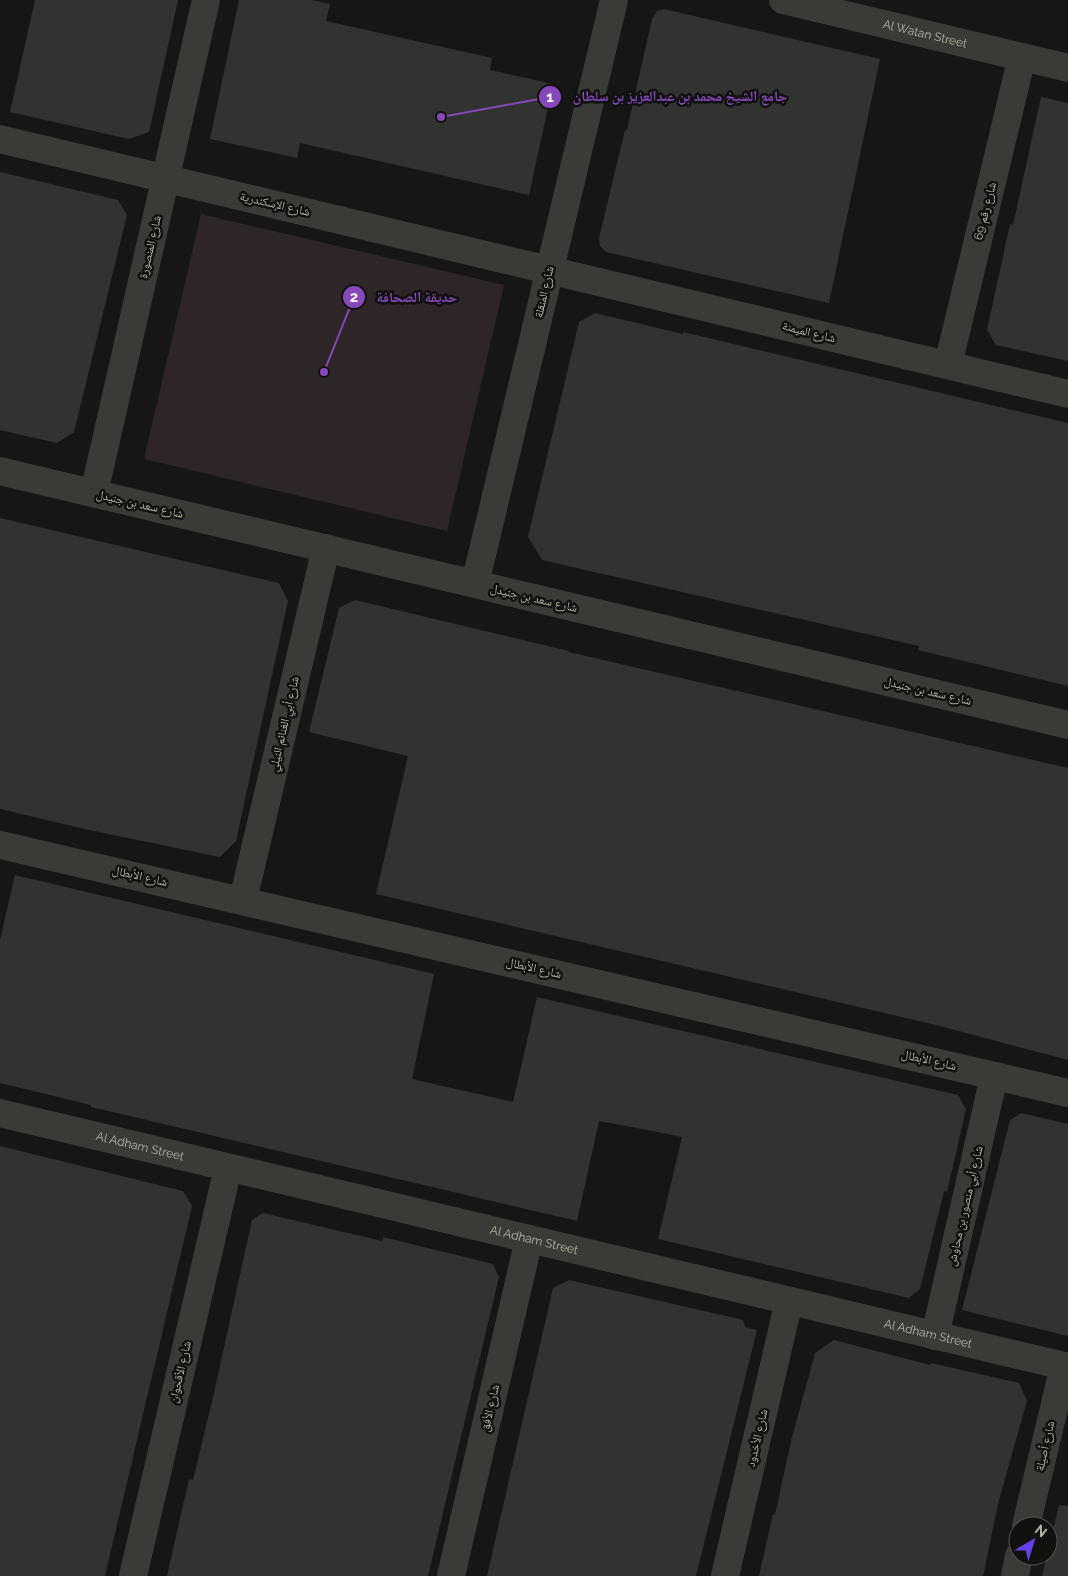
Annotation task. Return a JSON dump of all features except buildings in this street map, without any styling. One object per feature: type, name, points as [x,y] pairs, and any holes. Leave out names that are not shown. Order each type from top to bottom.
[{"type":"street","name":"شارع المنصورة","points":[[94,493],[206,0]]},
{"type":"street","name":"شارع المنقلة","points":[[475,584],[614,0]]},
{"type":"street","name":"Al Watan Street","points":[[783,0],[1068,68]]},
{"type":"street","name":"شارع رقم 69","points":[[948,365],[1022,57]]},
{"type":"street","name":"شارع الإسكندرية","points":[[0,139],[550,270]]},
{"type":"street","name":"شارع الميمنة","points":[[550,270],[1068,394]]},
{"type":"street","name":"شارع سعد بن جنيدل","points":[[0,471],[1068,725]]},
{"type":"street","name":"شارع أبي الغنائم النيلي","points":[[243,900],[326,548]]},
{"type":"street","name":"شارع الأبطال","points":[[0,845],[1068,1093]]},
{"type":"street","name":"شارع أبي منصور بن محاوش","points":[[935,1336],[994,1076]]},
{"type":"street","name":"Al Adham Street","points":[[0,1114],[1066,1367]]},
{"type":"street","name":"شارع الأقحوان","points":[[133,1576],[228,1168]]},
{"type":"street","name":"شارع الأفق","points":[[451,1576],[529,1239]]},
{"type":"street","name":"شارع الأخدود","points":[[725,1576],[789,1301]]},
{"type":"street","name":"شارع أصيلة","points":[[1029,1516],[1066,1367]]},
{"type":"shaded area","points":[[201,214],[504,285],[447,531],[144,459]]},
{"type":"place","name":"جامع الشيخ محمد بن عبدالعزيز بن سلطان","points":[[441,117]]},
{"type":"place","name":"حديقة الصحافة","points":[[324,372]]}]
